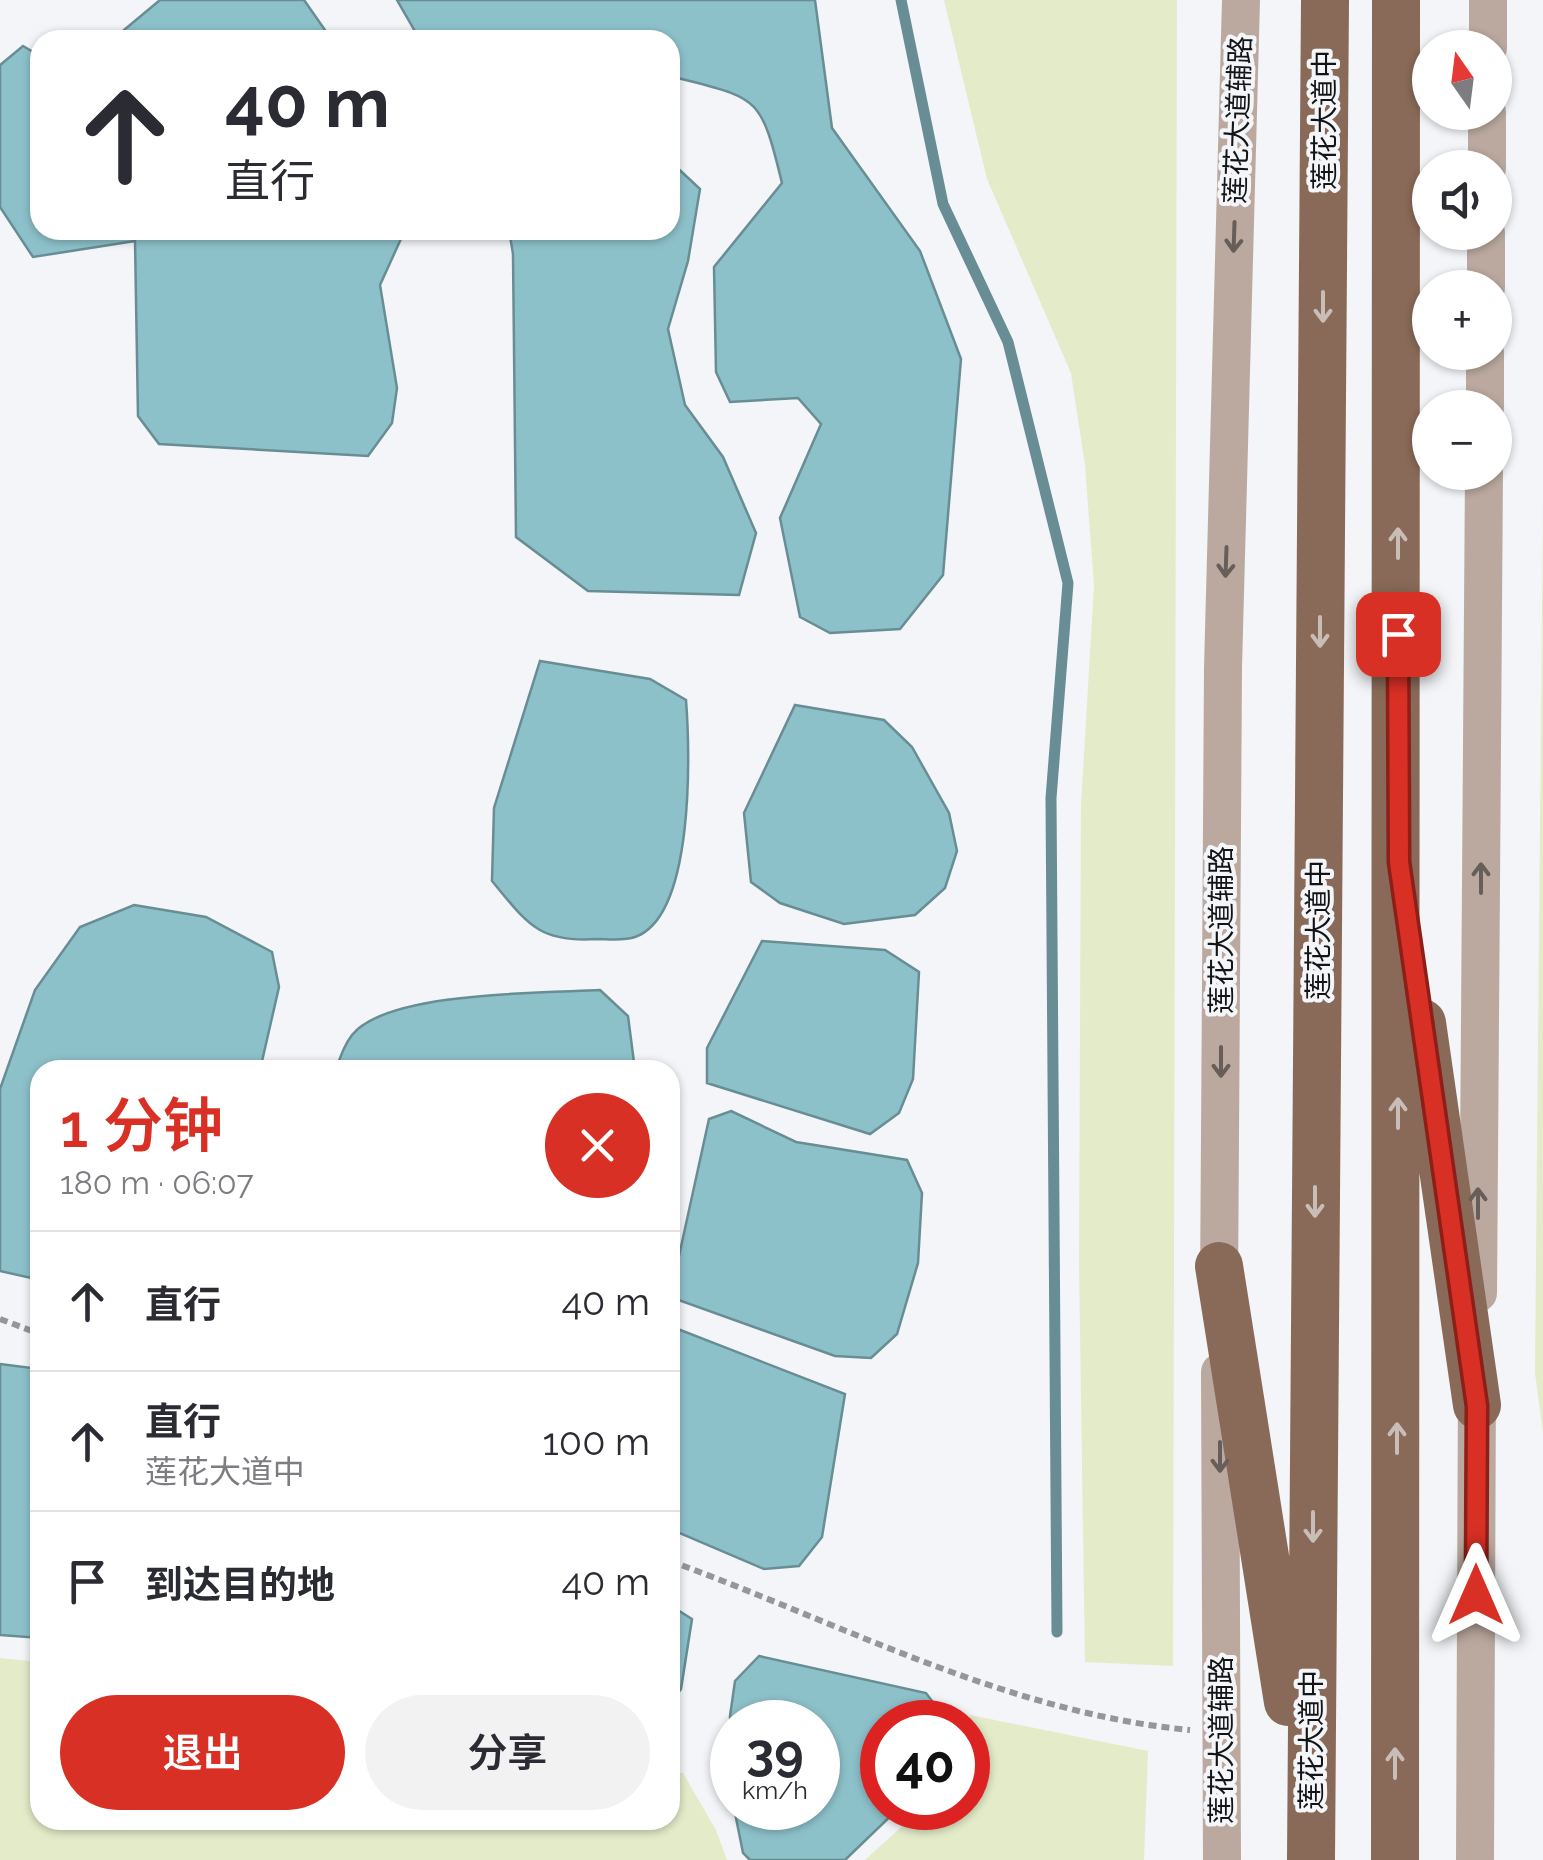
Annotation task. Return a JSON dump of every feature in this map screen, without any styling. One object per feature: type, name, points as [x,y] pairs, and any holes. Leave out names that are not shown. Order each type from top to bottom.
[{"type":"main road","name":"莲花大道中","points":[[1311,1850],[1326,0]]},
{"type":"main road","points":[[1395,1860],[1399,862],[1396,0]]},
{"type":"main road","points":[[1399,862],[1477,1406]]},
{"type":"main road","points":[[1220,1266],[1311,1850]]},
{"type":"street","name":"莲花大道辅路","points":[[1222,1860],[1223,668],[1241,0]]},
{"type":"street","points":[[1488,0],[1488,30]]},
{"type":"street","points":[[1475,1860],[1484,490]]},
{"type":"path","points":[[0,1320],[30,1330]]},
{"type":"path","points":[[680,1566],[1006,1692],[1127,1724],[1221,1733]]},
{"type":"green space","points":[[944,0],[1177,0],[1173,1666],[1085,1662],[1079,1263],[1081,805],[1094,586],[1085,465],[1071,373],[987,179]]},
{"type":"green space","points":[[1543,501],[1543,1433],[1535,1373]]},
{"type":"green space","points":[[0,1658],[30,1661],[30,1830],[680,1830],[680,1773],[710,1820],[710,1830],[716,1830],[727,1860],[0,1860]]},
{"type":"green space","points":[[990,1719],[1148,1751],[1144,1860],[865,1860],[898,1830],[990,1830]]},
{"type":"water","points":[[160,0],[304,0],[325,30],[124,30]]},
{"type":"water","points":[[397,0],[815,0],[832,128],[920,251],[961,359],[943,575],[900,629],[830,633],[800,617],[780,518],[821,424],[798,398],[730,402],[716,372],[714,267],[782,183],[760,115],[738,96],[680,79],[680,30],[414,30]]},
{"type":"water","points":[[23,46],[30,50],[30,240],[400,240],[380,285],[397,388],[392,423],[368,456],[159,444],[138,416],[135,241],[33,257],[0,207],[0,65]]},
{"type":"water","points":[[680,170],[700,189],[688,261],[668,329],[685,405],[723,457],[756,533],[739,595],[588,591],[516,537],[511,240],[680,240]]},
{"type":"water","points":[[540,661],[650,679],[686,700],[687,792],[679,866],[669,898],[655,923],[635,937],[577,939],[547,933],[525,919],[492,881],[494,808]]},
{"type":"water","points":[[795,705],[884,720],[912,747],[949,813],[957,851],[945,888],[915,915],[844,924],[780,903],[751,882],[744,813]]},
{"type":"water","points":[[134,905],[206,917],[272,952],[279,987],[262,1060],[30,1060],[30,1278],[0,1271],[0,1089],[35,990],[80,927]]},
{"type":"water","points":[[762,941],[885,950],[919,972],[913,1079],[899,1113],[870,1134],[707,1083],[707,1048]]},
{"type":"water","points":[[600,990],[628,1016],[634,1060],[340,1060],[352,1035],[370,1021],[431,1002]]},
{"type":"water","points":[[731,1111],[796,1142],[907,1160],[922,1193],[918,1263],[897,1334],[871,1358],[835,1356],[680,1301],[680,1251],[709,1119]]},
{"type":"water","points":[[680,1330],[845,1394],[822,1537],[799,1566],[764,1569],[680,1533]]},
{"type":"water","points":[[0,1364],[30,1368],[30,1637],[0,1635]]},
{"type":"water","points":[[680,1611],[692,1619],[680,1690]]},
{"type":"water","points":[[759,1656],[926,1693],[931,1700],[860,1700],[860,1830],[876,1830],[845,1860],[750,1860],[743,1853],[738,1830],[840,1830],[840,1700],[732,1700],[735,1681]]},
{"type":"waterway","points":[[901,0],[943,204],[1008,342],[1068,583],[1051,798],[1057,1632]]},
{"type":"route","points":[[1398,634],[1399,862],[1477,1406],[1476,1595]]}]
